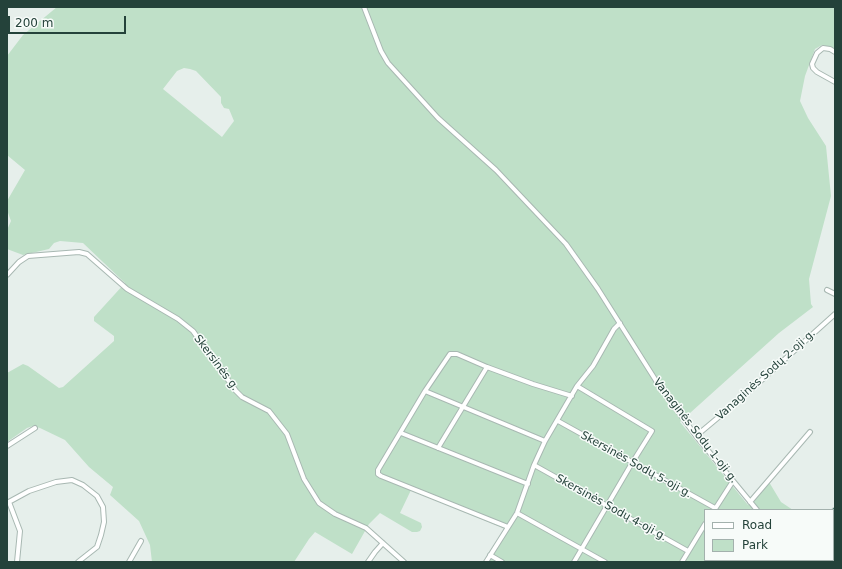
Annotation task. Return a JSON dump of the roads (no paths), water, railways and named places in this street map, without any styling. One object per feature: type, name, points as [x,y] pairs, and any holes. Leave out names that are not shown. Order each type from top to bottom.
[{"type":"street","name":"Vanaginės Sodų 1-oji g.","points":[[364,7],[381,51],[388,63],[438,118],[496,170],[566,244],[598,289],[660,387],[696,436],[756,509]]},
{"type":"street","points":[[835,52],[830,49],[823,48],[813,62],[813,68],[817,72],[835,82]]},
{"type":"street","name":"Skersinės g.","points":[[7,275],[19,262],[28,256],[79,252],[87,254],[127,289],[173,316],[189,328],[236,391],[269,411],[287,434],[304,479],[319,503],[335,514],[366,528],[404,562]]},
{"type":"street","points":[[827,290],[835,294]]},
{"type":"street","name":"Vanaginės Sodų 2-oji g.","points":[[696,436],[745,395],[835,314]]},
{"type":"street","points":[[486,562],[517,513],[534,464],[545,441],[577,386],[593,366],[614,329],[620,323]]},
{"type":"street","points":[[508,527],[378,474],[378,470],[450,354],[457,354],[533,384],[572,396]]},
{"type":"street","points":[[438,448],[487,366]]},
{"type":"street","points":[[574,562],[652,431],[577,386]]},
{"type":"street","points":[[426,391],[545,441]]},
{"type":"street","name":"Skersinės Sodų 5-oji g.","points":[[558,421],[715,509]]},
{"type":"street","points":[[7,446],[34,428]]},
{"type":"street","points":[[750,502],[810,432]]},
{"type":"street","points":[[401,433],[528,484]]},
{"type":"street","name":"Skersinės Sodų 4-oji g.","points":[[534,464],[688,551]]},
{"type":"street","points":[[17,562],[20,531],[8,502],[29,491],[56,482],[72,480],[83,485],[97,496],[103,507],[104,522],[97,547],[78,562]]},
{"type":"street","points":[[715,509],[733,481]]},
{"type":"street","points":[[517,513],[605,562]]},
{"type":"street","points":[[682,562],[704,526]]},
{"type":"street","points":[[129,562],[141,541]]},
{"type":"street","points":[[368,562],[374,552],[383,543]]},
{"type":"street","points":[[490,556],[502,562]]}]
